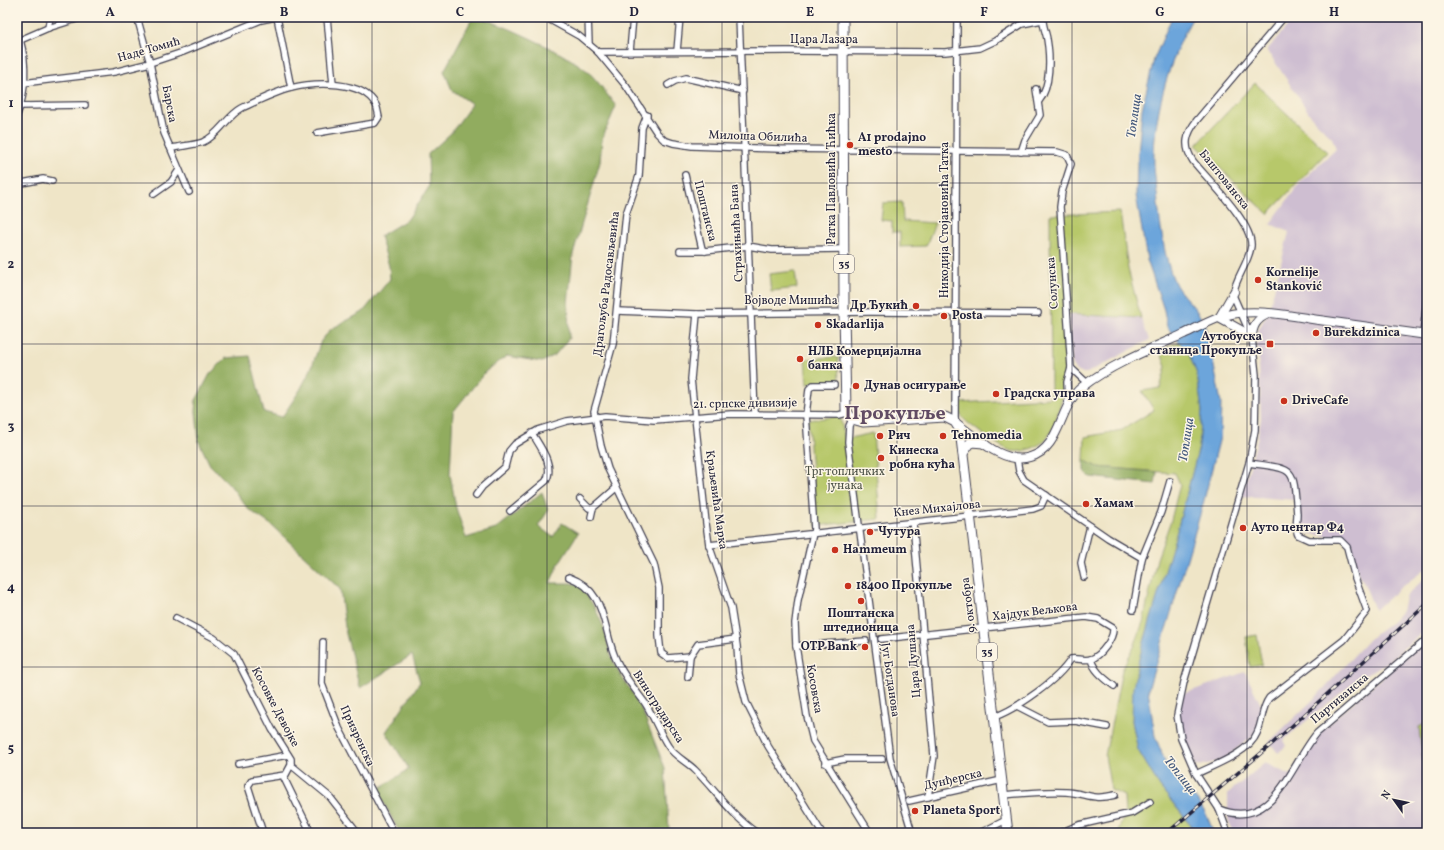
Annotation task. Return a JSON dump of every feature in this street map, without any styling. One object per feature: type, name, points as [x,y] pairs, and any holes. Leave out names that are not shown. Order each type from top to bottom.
[{"type":"main road","name":"Ратка Павловића Ћићка","points":[[843,17],[844,312],[850,416]]},
{"type":"main road","points":[[1218,318],[1234,292]]},
{"type":"main road","points":[[955,422],[1004,456],[1017,459],[1037,455],[1048,446],[1054,437],[1068,404],[1076,393],[1087,383],[1150,349],[1218,318],[1242,313],[1269,314],[1425,335]]},
{"type":"main road","points":[[1218,318],[1251,337],[1252,329],[1255,323],[1260,318],[1269,314]]},
{"type":"main road","name":"21. српске дивизије","points":[[850,416],[867,422],[943,416],[955,422]]},
{"type":"main road","name":"9. октобра","points":[[955,422],[960,430],[963,453],[1008,833]]},
{"type":"main road","points":[[963,453],[970,442],[984,443]]},
{"type":"street","points":[[48,28],[50,17]]},
{"type":"street","points":[[17,115],[20,106],[24,62],[18,40],[48,28],[83,17]]},
{"type":"street","name":"Барска","points":[[138,17],[150,63],[164,133],[189,192]]},
{"type":"street","points":[[277,17],[291,88]]},
{"type":"street","name":"Наде Томић","points":[[23,83],[114,72],[150,63],[183,52],[261,20],[277,17]]},
{"type":"street","points":[[327,17],[333,84]]},
{"type":"street","name":"Милоша Обилића","points":[[545,17],[589,44],[598,52],[618,75],[647,115],[659,135],[669,142],[692,146],[844,150],[1057,152],[1067,155],[1071,161]]},
{"type":"street","points":[[588,17],[589,44]]},
{"type":"street","points":[[630,51],[633,17]]},
{"type":"street","points":[[677,51],[680,17]]},
{"type":"street","name":"Страхињића Бана","points":[[739,17],[755,414]]},
{"type":"street","name":"Никодија Стојановића Татка","points":[[955,422],[957,17]]},
{"type":"street","name":"Баштованска","points":[[1234,292],[1250,250],[1250,238],[1244,222],[1190,156],[1187,149],[1187,138],[1190,129],[1201,115],[1284,17]]},
{"type":"street","points":[[1039,101],[1043,96],[1046,85],[1048,64],[1047,40],[1042,18]]},
{"type":"street","name":"Цара Лазара","points":[[598,52],[956,51],[984,46],[1022,24],[1042,18]]},
{"type":"street","points":[[668,85],[686,78],[742,91]]},
{"type":"street","points":[[168,145],[173,148],[203,142],[212,137],[242,108],[291,88],[333,84],[358,90],[369,97],[376,106],[379,117],[375,123],[317,133]]},
{"type":"street","points":[[1021,152],[1025,140],[1039,118],[1039,101],[1036,89]]},
{"type":"street","points":[[20,106],[85,105]]},
{"type":"street","name":"Драгољуба Радосављевића","points":[[647,115],[642,128],[639,176],[626,214],[617,311],[611,350],[596,401],[595,418],[603,454],[616,488],[654,564],[659,588],[659,636],[661,653],[668,658],[690,656]]},
{"type":"street","name":"Солунска","points":[[1068,404],[1067,382],[1070,368],[1060,197],[1071,161]]},
{"type":"street","points":[[154,194],[171,182],[179,170]]},
{"type":"street","name":"Поштанска","points":[[685,175],[702,249],[705,252]]},
{"type":"street","points":[[17,184],[43,179],[52,181]]},
{"type":"street","name":"Поштанска","points":[[680,251],[705,252],[748,246],[772,250],[844,249]]},
{"type":"street","points":[[1228,833],[1219,809],[1196,774],[1184,749],[1178,728],[1178,703],[1249,463],[1255,430],[1257,402],[1256,364],[1251,337],[1242,313],[1234,300],[1234,292]]},
{"type":"street","points":[[1425,335],[1427,298]]},
{"type":"street","name":"Војводе Мишића","points":[[617,311],[697,314],[751,312],[1038,313]]},
{"type":"street","name":"Краљевића Марка","points":[[697,314],[691,368],[694,416],[709,545],[730,602],[736,639],[740,681],[751,714],[768,746],[822,833]]},
{"type":"street","points":[[1070,368],[1087,383]]},
{"type":"street","points":[[814,534],[806,415],[811,386],[834,385]]},
{"type":"street","name":"21. српске дивизије","points":[[476,495],[482,487],[505,468],[511,448],[532,433],[554,424],[612,416],[654,420],[694,416],[755,414],[850,416]]},
{"type":"street","points":[[850,416],[848,432],[861,528]]},
{"type":"street","points":[[510,511],[546,481],[550,475],[550,469],[546,459],[532,433]]},
{"type":"street","points":[[1017,459],[1021,476],[1090,526],[1120,546],[1142,558]]},
{"type":"street","points":[[1196,774],[1227,760],[1252,740],[1258,731],[1263,709],[1268,698],[1344,640],[1367,611],[1355,578],[1347,547],[1344,542],[1340,540],[1309,540],[1298,536],[1294,482],[1290,471],[1284,468],[1249,463]]},
{"type":"street","points":[[1133,610],[1142,558],[1160,517],[1170,481]]},
{"type":"street","points":[[591,517],[593,508],[616,488]]},
{"type":"street","name":"Кнез Михајлова","points":[[709,545],[861,528],[970,518],[1037,508],[1041,506],[1046,495]]},
{"type":"street","points":[[580,499],[582,502],[593,508]]},
{"type":"street","name":"Цара Душана","points":[[913,523],[934,761],[928,797]]},
{"type":"street","points":[[1084,577],[1081,563],[1090,526]]},
{"type":"street","name":"Југ Богданова","points":[[861,528],[890,758],[912,833]]},
{"type":"street","name":"Косовска","points":[[814,534],[797,604],[795,623],[796,646],[810,731],[815,746],[870,833]]},
{"type":"street","name":"Виноградарска","points":[[568,578],[586,585],[593,594],[606,622],[610,643],[618,664],[650,712],[668,746],[696,770],[743,822],[757,833]]},
{"type":"street","name":"Косовке Девојке","points":[[176,618],[214,638],[234,654],[272,729],[288,755],[291,765],[285,775]]},
{"type":"street","name":"Хајдук Вељкова","points":[[881,639],[1086,618],[1101,620],[1112,626],[1114,631],[1102,650],[1091,659]]},
{"type":"street","points":[[688,677],[690,656],[696,646],[700,643],[736,639]]},
{"type":"street","name":"Партизанска","points":[[1219,809],[1232,813],[1244,812],[1262,808],[1269,803],[1282,789],[1303,750],[1317,733],[1427,639]]},
{"type":"street","points":[[796,646],[866,641]]},
{"type":"street","name":"Призренска","points":[[323,642],[322,684],[340,728],[394,833]]},
{"type":"street","points":[[994,717],[1018,706],[1060,674],[1071,660],[1091,659],[1093,666],[1104,679],[1114,686]]},
{"type":"street","points":[[1018,706],[1048,722],[1075,720],[1108,727]]},
{"type":"street","points":[[238,764],[288,755]]},
{"type":"street","points":[[825,763],[845,759],[882,759]]},
{"type":"street","points":[[291,765],[330,798],[358,833]]},
{"type":"street","points":[[263,833],[248,786],[249,783],[252,780],[285,775],[285,781],[311,833]]},
{"type":"street","name":"Дунђерска","points":[[909,802],[1002,780]]},
{"type":"street","points":[[1004,795],[1062,792],[1078,793],[1092,798],[1104,798],[1115,795]]},
{"type":"street","points":[[1060,833],[1079,825],[1116,818],[1132,813],[1150,802]]},
{"type":"street","points":[[980,833],[1006,820]]},
{"type":"shaded area","points":[[1295,17],[1427,17],[1427,568],[1401,587],[1375,610],[1363,581],[1359,577],[1347,539],[1304,533],[1296,500],[1242,496],[1261,419],[1259,360],[1256,335],[1269,310],[1289,232],[1270,224],[1300,183],[1336,149],[1332,138],[1313,119],[1267,50]]},
{"type":"shaded area","points":[[1069,314],[1141,318],[1149,340],[1087,373],[1081,373],[1075,370],[1072,362]]},
{"type":"shaded area","points":[[1427,576],[1427,629],[1387,662],[1353,683],[1283,740],[1286,746],[1278,753],[1269,742],[1317,696],[1369,639],[1393,621],[1402,611],[1405,597]]},
{"type":"shaded area","points":[[1427,638],[1427,723],[1419,727],[1427,775],[1427,833],[1233,833],[1228,819],[1228,793],[1265,763],[1291,775],[1313,738]]},
{"type":"shaded area","points":[[1245,672],[1262,707],[1257,729],[1251,738],[1222,760],[1196,767],[1183,736],[1179,712],[1183,694]]},
{"type":"green space","points":[[473,17],[496,23],[513,30],[578,64],[594,78],[616,106],[602,139],[600,162],[573,254],[568,304],[569,338],[555,355],[542,362],[507,356],[486,371],[453,412],[450,474],[456,508],[466,538],[496,529],[542,492],[548,511],[538,526],[553,537],[562,523],[578,533],[559,563],[550,583],[571,583],[581,586],[595,608],[604,628],[611,656],[621,676],[639,703],[665,768],[669,830],[663,833],[400,833],[377,790],[409,769],[386,732],[420,682],[412,655],[360,688],[346,634],[340,589],[270,524],[248,509],[230,485],[210,465],[199,442],[195,402],[210,374],[226,358],[250,356],[264,412],[282,417],[300,390],[311,369],[321,341],[331,329],[363,312],[390,279],[389,266],[380,236],[408,219],[429,187],[428,154],[451,133],[472,104],[452,90],[444,71]]},
{"type":"green space","points":[[1255,83],[1327,152],[1268,214],[1196,145]]},
{"type":"green space","points":[[902,202],[903,221],[935,223],[926,246],[900,247],[900,232],[892,232],[892,221],[881,220],[883,203]]},
{"type":"green space","points":[[1120,212],[1128,269],[1141,318],[1064,314],[1066,353],[1065,378],[1061,403],[1053,427],[1047,438],[1036,447],[1021,451],[1008,450],[965,420],[960,414],[958,403],[1051,398],[1050,215]]},
{"type":"green space","points":[[795,271],[797,288],[771,291],[769,274]]},
{"type":"green space","points":[[1180,342],[1189,354],[1197,374],[1202,411],[1199,447],[1177,531],[1139,659],[1132,721],[1138,750],[1160,787],[1191,826],[1193,833],[1117,833],[1125,815],[1124,796],[1111,790],[1105,756],[1122,670],[1134,647],[1143,622],[1157,559],[1171,520],[1180,484],[1175,473],[1097,467],[1084,460],[1085,437],[1122,430],[1154,410],[1142,391],[1160,388],[1166,367],[1160,350]]},
{"type":"green space","points":[[838,357],[839,382],[807,384],[805,359]]},
{"type":"green space","name":"Трг топличких јунака","points":[[840,416],[845,439],[873,433],[880,519],[816,526],[808,420]]},
{"type":"green space","points":[[1084,460],[1097,467],[1157,472],[1155,484],[1090,477],[1084,471]]},
{"type":"green space","points":[[1257,635],[1262,665],[1250,667],[1246,637]]},
{"type":"green space","points":[[1427,723],[1427,776],[1423,761],[1419,727]]},
{"type":"water","points":[[1172,17],[1193,17],[1171,65],[1157,119],[1154,159],[1158,204],[1165,253],[1174,281],[1199,315],[1207,334],[1210,350],[1207,354],[1212,356],[1221,402],[1220,437],[1202,508],[1148,690],[1155,736],[1168,769],[1197,800],[1206,814],[1214,833],[1193,833],[1191,825],[1160,787],[1138,750],[1132,721],[1133,688],[1139,659],[1177,531],[1199,447],[1202,411],[1197,374],[1189,354],[1167,327],[1164,310],[1147,260],[1136,195],[1142,109],[1154,59]]},
{"type":"railway","points":[[1167,833],[1273,743],[1427,604]]},
{"type":"place","name":"A1 prodajno mesto","points":[[850,145]]},
{"type":"place","name":"Kornelije Stanković","points":[[1258,280]]},
{"type":"place","name":"Др Ђукић","points":[[916,306]]},
{"type":"place","name":"Posta","points":[[944,316]]},
{"type":"place","name":"Skadarlija","points":[[818,325]]},
{"type":"place","name":"Burekdzinica","points":[[1316,333]]},
{"type":"place","name":"Аутобуска станица Прокупље","points":[[1270,344]]},
{"type":"place","name":"НЛБ Комерцијална банка","points":[[800,359]]},
{"type":"place","name":"Дунав осигурање","points":[[856,386]]},
{"type":"place","name":"Градска управа","points":[[996,394]]},
{"type":"place","name":"DriveCafe","points":[[1284,401]]},
{"type":"place","name":"Рич","points":[[880,436]]},
{"type":"place","name":"Tehnomedia","points":[[943,436]]},
{"type":"place","name":"Кинеска робна кућа","points":[[881,458]]},
{"type":"place","name":"Хамам","points":[[1086,504]]},
{"type":"place","name":"Ауто центар Ф4","points":[[1243,528]]},
{"type":"place","name":"Чутура","points":[[870,532]]},
{"type":"place","name":"Hammeum","points":[[835,550]]},
{"type":"place","name":"18400 Прокупље","points":[[848,586]]},
{"type":"place","name":"Поштанска штедионица","points":[[861,601]]},
{"type":"place","name":"OTP Bank","points":[[865,647]]},
{"type":"place","name":"Planeta Sport","points":[[915,811]]},
{"type":"district","name":"Прокупље","points":[[895,414]]},
{"type":"water label","name":"Топлица","points":[[1135,116]]},
{"type":"water label","name":"Топлица","points":[[1187,440]]},
{"type":"water label","name":"Топлица","points":[[1180,776]]}]
